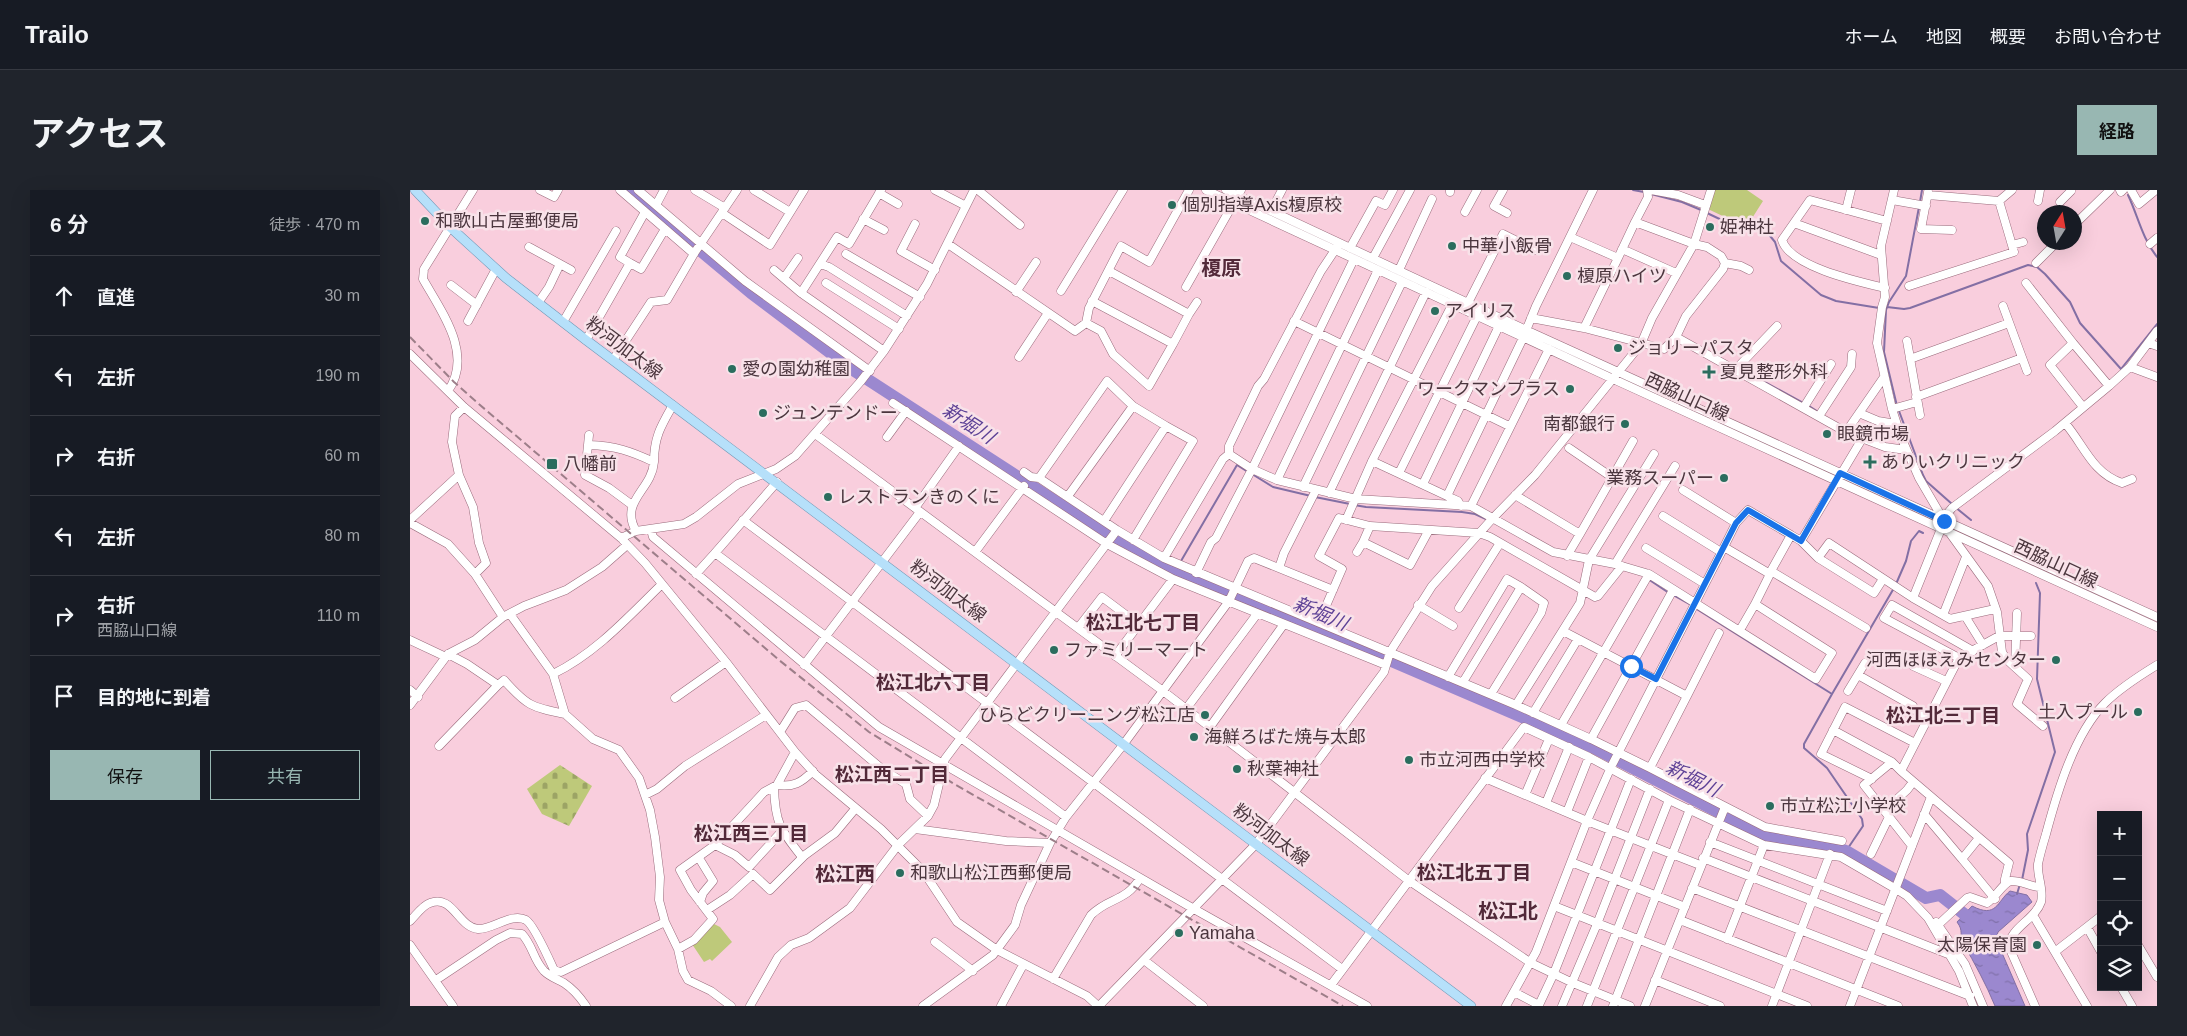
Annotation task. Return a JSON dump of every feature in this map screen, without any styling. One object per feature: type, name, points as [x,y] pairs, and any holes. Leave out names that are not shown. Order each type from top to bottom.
[{"type":"main road","name":"粉河加太線","points":[[415,190],[450,227],[496,269],[562,322],[1471,1006]]},
{"type":"street","points":[[448,391],[454,382],[456,368],[455,337],[424,279],[424,269],[473,190]]},
{"type":"street","points":[[540,190],[554,197],[558,190]]},
{"type":"street","points":[[620,190],[665,229],[745,281],[869,372]]},
{"type":"street","points":[[638,190],[656,205],[697,249]]},
{"type":"street","points":[[656,205],[664,190]]},
{"type":"street","points":[[695,190],[770,245],[804,190]]},
{"type":"street","points":[[613,360],[651,302],[667,300],[697,249],[737,190]]},
{"type":"street","points":[[754,190],[790,212]]},
{"type":"street","points":[[935,190],[966,206]]},
{"type":"street","points":[[621,538],[636,532],[684,524],[696,517],[738,484],[776,469],[795,456],[869,372],[884,351],[920,297],[976,190],[1020,225]]},
{"type":"street","points":[[1061,291],[1124,190]]},
{"type":"street","points":[[948,244],[1075,331],[1086,323],[1092,301],[1121,246],[1149,262],[1189,190]]},
{"type":"street","name":"西脇山口線","points":[[1206,190],[1338,247],[1350,248],[1373,258],[1454,301],[1476,316],[1619,372],[1840,473],[1942,524],[1949,532],[2157,628]]},
{"type":"street","name":"西脇山口線","points":[[1226,190],[1240,193],[1338,247],[1354,259],[1426,292],[1454,301],[1468,303],[1549,349],[1612,379],[1835,481],[1942,524],[2157,617]]},
{"type":"street","points":[[1271,211],[1282,190]]},
{"type":"street","points":[[1350,248],[1376,201],[1385,205],[1393,190]]},
{"type":"street","points":[[1373,258],[1410,190]]},
{"type":"street","points":[[1465,212],[1477,190]]},
{"type":"street","points":[[1502,190],[1494,206],[1507,213]]},
{"type":"street","points":[[1447,496],[1593,190]]},
{"type":"street","points":[[410,354],[464,407],[621,538],[645,563],[661,585],[726,662],[795,752],[854,809],[898,845],[931,882],[957,922],[997,950],[1023,965],[1087,996],[1098,1006],[1256,844],[1385,668],[1390,652],[1418,605],[1432,586],[1479,533],[1535,475],[1641,344],[1652,318],[1694,244],[1711,190]]},
{"type":"street","points":[[1846,210],[1851,190]]},
{"type":"street","points":[[1894,190],[1881,246],[1885,296],[1881,309],[1877,343],[1896,424],[1919,478],[1942,524]]},
{"type":"street","points":[[1952,230],[1921,229],[1928,192],[1998,201],[2012,190]]},
{"type":"street","points":[[2038,201],[2040,190]]},
{"type":"street","points":[[2060,202],[2071,190]]},
{"type":"street","points":[[2082,217],[2110,190]]},
{"type":"street","points":[[2131,190],[2139,204],[2156,190]]},
{"type":"street","points":[[1584,328],[1648,196],[1648,191],[1665,191],[1704,209]]},
{"type":"street","points":[[801,293],[837,237],[849,244],[880,192],[898,204]]},
{"type":"street","points":[[1186,287],[1240,193]]},
{"type":"street","points":[[1398,270],[1432,199]]},
{"type":"street","points":[[1885,288],[1835,276],[1788,252],[1782,240],[1810,200],[1887,221]]},
{"type":"street","points":[[1892,200],[1926,206]]},
{"type":"street","points":[[1909,286],[2014,252],[1998,201]]},
{"type":"street","points":[[645,212],[620,257],[641,269],[665,229]]},
{"type":"street","points":[[863,219],[884,230]]},
{"type":"street","points":[[1531,318],[1584,328],[1664,349],[1676,337],[1686,316],[1723,270],[1725,263],[1721,256],[1708,247],[1694,244],[1635,222]]},
{"type":"street","points":[[1794,223],[1881,256]]},
{"type":"street","points":[[915,224],[900,251],[935,270]]},
{"type":"street","points":[[562,322],[616,231]]},
{"type":"street","points":[[1468,303],[1503,234],[1535,250]]},
{"type":"street","points":[[1570,237],[1618,258]]},
{"type":"street","points":[[2150,244],[2157,238]]},
{"type":"street","points":[[2012,244],[2023,242]]},
{"type":"street","points":[[529,247],[571,270]]},
{"type":"street","points":[[1338,247],[1321,271],[1237,429],[1229,446],[1230,454],[1252,469],[1276,480],[1356,499],[1471,506],[1553,552],[1619,565],[1648,574],[1816,678],[1832,653],[1755,604]]},
{"type":"street","points":[[1622,248],[1676,273]]},
{"type":"street","points":[[2036,263],[2049,250]]},
{"type":"street","points":[[846,254],[920,297]]},
{"type":"street","points":[[784,278],[798,258]]},
{"type":"street","points":[[1196,573],[1252,469],[1354,259]]},
{"type":"street","points":[[1016,292],[1036,262]]},
{"type":"street","points":[[586,340],[630,263]]},
{"type":"street","points":[[1725,263],[1741,266],[1749,270]]},
{"type":"street","points":[[538,303],[549,287],[560,264]]},
{"type":"street","points":[[820,264],[907,316]]},
{"type":"street","points":[[468,320],[496,269]]},
{"type":"street","points":[[774,270],[801,293],[884,351]]},
{"type":"street","points":[[1109,270],[1189,314]]},
{"type":"street","points":[[1276,480],[1378,270]]},
{"type":"street","points":[[826,282],[899,328]]},
{"type":"street","points":[[1303,487],[1402,282]]},
{"type":"street","points":[[2026,283],[2109,386]]},
{"type":"street","points":[[451,285],[477,304]]},
{"type":"street","points":[[1329,493],[1426,292]]},
{"type":"street","points":[[1092,301],[1172,344]]},
{"type":"street","points":[[1346,520],[1372,461],[1454,301]]},
{"type":"street","points":[[1086,323],[1101,330],[1113,354],[1149,386],[1197,302]]},
{"type":"street","points":[[2003,306],[2027,371]]},
{"type":"street","points":[[1019,357],[1048,313]]},
{"type":"street","points":[[1399,473],[1476,316]]},
{"type":"street","points":[[1294,321],[1509,426]]},
{"type":"street","points":[[1910,359],[2009,322]]},
{"type":"street","points":[[1423,484],[1499,326]]},
{"type":"street","points":[[1738,368],[1777,326]]},
{"type":"street","points":[[1913,598],[1942,524],[1954,506],[2065,423],[2109,386],[2130,367],[2157,331]]},
{"type":"street","points":[[1676,337],[1738,368],[1862,439],[1885,447],[1905,447]]},
{"type":"street","points":[[1907,341],[1920,415]]},
{"type":"street","points":[[2073,343],[2050,365],[2084,407]]},
{"type":"street","points":[[2148,343],[2157,346]]},
{"type":"street","points":[[1471,506],[1509,426],[1549,349]]},
{"type":"street","points":[[1821,414],[1851,367],[1852,354]]},
{"type":"street","points":[[1892,409],[2022,358]]},
{"type":"street","points":[[1805,405],[1831,364]]},
{"type":"street","points":[[2130,367],[2157,377]]},
{"type":"street","points":[[1847,430],[1884,377]]},
{"type":"street","points":[[1133,540],[1193,441],[1132,406],[1108,381],[1031,476],[1068,496],[1104,521],[1116,532],[1164,558],[1235,590],[1319,622],[1463,682],[1591,739],[1764,827],[1842,841]]},
{"type":"street","points":[[893,403],[1108,543],[1173,579],[1385,668]]},
{"type":"street","points":[[636,532],[631,523],[632,505],[654,471],[654,444],[656,436],[673,405]]},
{"type":"street","points":[[1068,496],[1132,406]]},
{"type":"street","points":[[464,407],[455,416],[452,442],[459,474],[473,507],[478,543],[486,563],[475,574]]},
{"type":"street","points":[[887,437],[906,411]]},
{"type":"street","points":[[1859,413],[1878,421],[1896,424]]},
{"type":"street","points":[[2065,423],[2080,440],[2092,463],[2122,483],[2132,479]]},
{"type":"street","points":[[1104,521],[1166,426]]},
{"type":"street","points":[[815,434],[1210,727],[1408,880],[1531,963],[1572,983],[1594,991],[1614,1003],[1630,1006]]},
{"type":"street","points":[[589,435],[585,475],[628,500],[632,505]]},
{"type":"street","points":[[1801,541],[1835,481],[1862,439]]},
{"type":"street","points":[[1567,556],[1633,441]]},
{"type":"street","points":[[589,446],[618,447],[654,462]]},
{"type":"street","points":[[804,665],[883,562],[959,446]]},
{"type":"street","points":[[1569,448],[1612,478]]},
{"type":"street","points":[[1164,558],[1223,459],[1230,454]]},
{"type":"street","points":[[1516,706],[1580,603],[1590,560],[1654,454]]},
{"type":"street","points":[[1372,461],[1458,501],[1460,506]]},
{"type":"street","points":[[1319,622],[1342,569],[1319,556],[1339,518],[1370,526],[1479,533],[1595,597],[1598,596],[1619,565],[1675,466]]},
{"type":"street","points":[[459,474],[410,521],[448,544],[475,574],[506,616],[554,674],[565,714]]},
{"type":"street","points":[[696,574],[777,482]]},
{"type":"street","points":[[975,552],[1024,487]]},
{"type":"street","points":[[1279,568],[1284,553],[1316,490]]},
{"type":"street","points":[[1683,490],[1736,523]]},
{"type":"street","points":[[1515,495],[1580,534]]},
{"type":"street","points":[[1506,1006],[1531,963],[1587,821],[1611,768],[1736,523],[1748,510],[1801,541],[1818,558],[1874,593],[1883,579]]},
{"type":"street","points":[[1663,516],[1723,550],[1770,572],[1866,628]]},
{"type":"street","points":[[743,520],[1342,969]]},
{"type":"street","points":[[1357,552],[1370,526]]},
{"type":"street","points":[[651,530],[653,537],[865,717],[942,765],[1367,1006]]},
{"type":"street","points":[[1363,542],[1410,565],[1429,530]]},
{"type":"street","points":[[750,1006],[778,957],[792,945],[809,938],[850,908],[898,845],[928,816],[934,805],[942,765],[1116,532]]},
{"type":"street","points":[[1949,532],[1988,586],[1995,609],[2002,652],[2028,679],[2017,704],[2043,726]]},
{"type":"street","points":[[1740,630],[1791,535]]},
{"type":"street","points":[[1460,608],[1500,543]]},
{"type":"street","points":[[1818,558],[1829,543],[1913,598],[1950,619],[1995,609]]},
{"type":"street","points":[[410,705],[418,697],[447,655],[475,640],[506,616],[524,606],[566,590],[602,568],[627,545]]},
{"type":"street","points":[[1646,548],[1705,584]]},
{"type":"street","points":[[715,553],[1066,817]]},
{"type":"street","points":[[1943,615],[1966,557]]},
{"type":"street","points":[[923,1006],[973,971],[997,950],[1015,925],[1021,905],[1050,843],[1066,817],[1094,784],[1229,601],[1248,561],[1254,558],[1333,590]]},
{"type":"street","points":[[1561,726],[1648,574]]},
{"type":"street","points":[[1115,656],[1173,579]]},
{"type":"street","points":[[1448,677],[1508,579],[1544,603],[1541,613],[1491,694]]},
{"type":"street","points":[[554,674],[570,666],[603,641],[661,585]]},
{"type":"street","points":[[1463,682],[1521,587]]},
{"type":"street","points":[[1591,739],[1673,590]]},
{"type":"street","points":[[1078,628],[1102,597],[1138,624]]},
{"type":"street","points":[[1418,605],[1453,626]]},
{"type":"street","points":[[1959,658],[1884,618],[1892,605],[1973,651]]},
{"type":"street","points":[[2015,667],[2017,613]]},
{"type":"street","points":[[1186,709],[1258,614]]},
{"type":"street","points":[[1965,616],[1983,645]]},
{"type":"street","points":[[1210,727],[1284,624]]},
{"type":"street","points":[[1563,631],[1687,696]]},
{"type":"street","points":[[1650,768],[1719,633]]},
{"type":"street","points":[[1901,771],[1959,658],[1999,636],[2032,636]]},
{"type":"street","points":[[1533,713],[1578,638]]},
{"type":"street","points":[[410,640],[467,664],[498,685]]},
{"type":"street","points":[[675,698],[726,662]]},
{"type":"street","points":[[1848,691],[1865,663]]},
{"type":"street","points":[[2035,1006],[2008,947],[2011,935],[2033,915],[2041,901],[2037,887],[2038,865],[2058,792],[2071,757],[2091,719],[2115,694],[2157,665]]},
{"type":"street","points":[[1913,666],[1946,682]]},
{"type":"street","points":[[1858,675],[1913,706],[1915,710],[1928,717]]},
{"type":"street","points":[[439,746],[504,680],[522,700],[533,706],[565,714],[593,740],[619,750],[640,778],[645,795],[655,837],[660,877],[659,900],[665,922],[678,949],[683,971],[688,980],[711,991],[731,1006]]},
{"type":"street","points":[[410,690],[418,697]]},
{"type":"street","points":[[780,732],[795,708],[806,705],[882,769],[906,784],[910,799],[928,816]]},
{"type":"street","points":[[1872,779],[1821,754],[1845,707],[1915,743]]},
{"type":"street","points":[[645,795],[657,789],[685,766],[766,715]]},
{"type":"street","points":[[1331,985],[1524,727],[1569,747],[1718,824],[1764,844],[1841,857],[1896,888],[1907,896],[1928,918],[1970,996],[1973,1006]]},
{"type":"street","points":[[1833,730],[1892,762],[2009,863],[2005,879],[2008,882]]},
{"type":"street","points":[[1525,795],[1550,739]]},
{"type":"street","points":[[1546,804],[1569,747]]},
{"type":"street","points":[[795,752],[775,786],[776,813],[782,831],[802,857]]},
{"type":"street","points":[[1568,812],[1589,757]]},
{"type":"street","points":[[1892,762],[1864,785],[1912,846]]},
{"type":"street","points":[[678,949],[694,940],[708,927],[713,919],[680,870],[699,858],[714,845],[764,792],[775,786],[800,784],[813,771]]},
{"type":"street","points":[[1485,778],[1651,846],[1751,877],[1948,954]]},
{"type":"street","points":[[1514,992],[1539,1006],[1554,973],[1631,779]]},
{"type":"street","points":[[1896,800],[1913,782]]},
{"type":"street","points":[[1562,1006],[1597,924],[1650,789]]},
{"type":"street","points":[[1850,1006],[1931,797]]},
{"type":"street","points":[[1587,1006],[1669,800]]},
{"type":"street","points":[[1645,1006],[1725,807]]},
{"type":"street","points":[[706,910],[730,894],[753,874],[770,890],[802,857],[835,833],[854,809]]},
{"type":"street","points":[[1614,1003],[1690,810]]},
{"type":"street","points":[[1924,814],[1995,899]]},
{"type":"street","points":[[1871,854],[1889,817]]},
{"type":"street","points":[[915,829],[1006,841],[1050,843]]},
{"type":"street","points":[[714,845],[735,855],[749,867],[782,831]]},
{"type":"street","points":[[1962,859],[1980,838]]},
{"type":"street","points":[[1710,842],[1887,911]]},
{"type":"street","points":[[1728,939],[1764,844]]},
{"type":"street","points":[[1772,1006],[1830,854]]},
{"type":"street","points":[[699,858],[713,881],[703,893],[700,902]]},
{"type":"street","points":[[1571,862],[1685,907]]},
{"type":"street","points":[[1053,979],[1098,908],[1123,897],[1131,891],[1140,878]]},
{"type":"street","points":[[2008,882],[2037,887]]},
{"type":"street","points":[[1941,923],[1967,898],[1970,897],[1987,903],[1995,899],[2008,882]]},
{"type":"street","points":[[1692,888],[1800,932],[1970,996]]},
{"type":"street","points":[[410,921],[429,903],[440,902],[448,904],[472,928],[480,929],[510,920],[525,920],[532,925],[534,955],[542,969],[549,976],[564,983],[581,998],[586,1006]]},
{"type":"street","points":[[1554,906],[1807,1006]]},
{"type":"street","points":[[2033,915],[2087,1006]]},
{"type":"street","points":[[1928,918],[1941,923],[1965,964],[1983,1006]]},
{"type":"street","points":[[2056,951],[2097,919]]},
{"type":"street","points":[[1680,920],[1898,1006]]},
{"type":"street","points":[[436,980],[510,933],[522,934],[534,942],[554,970],[561,972],[665,922]]},
{"type":"street","points":[[2087,927],[2098,946]]},
{"type":"street","points":[[935,942],[973,971]]},
{"type":"street","points":[[410,945],[413,957],[436,980],[452,1006]]},
{"type":"street","points":[[2139,946],[2157,977]]},
{"type":"street","points":[[1144,960],[1203,1006]]},
{"type":"street","points":[[1001,1006],[1023,965]]},
{"type":"street","points":[[1656,980],[1720,1006]]},
{"type":"street","points":[[2123,991],[2132,1006]]},
{"type":"green space","points":[[1715,190],[1747,190],[1763,201],[1749,223],[1729,219],[1710,210],[1708,206]]},
{"type":"green space","points":[[560,765],[592,786],[569,826],[542,814],[527,789]]},
{"type":"green space","points":[[712,923],[720,927],[732,942],[712,961],[710,959],[704,962],[692,944]]},
{"type":"water","points":[[2010,891],[2027,895],[2032,902],[1998,932],[1996,939],[2025,1006],[1995,1006],[1963,943],[1957,922],[1972,906],[1987,911],[1992,910]]},
{"type":"waterway","name":"新堀川","points":[[628,190],[751,293],[853,370],[1129,549],[1176,573],[1317,629],[1594,748],[1761,834],[1836,847],[1846,851],[1926,898],[1940,895],[1973,921],[1975,926]]},
{"type":"waterway","points":[[1633,190],[1644,192]]},
{"type":"waterway","points":[[1920,202],[1922,190]]},
{"type":"waterway","points":[[1651,194],[1682,202],[1701,210]]},
{"type":"waterway","points":[[2128,195],[2144,235],[2157,257]]},
{"type":"waterway","points":[[1897,406],[1884,352],[1886,310],[1906,276],[1919,207]]},
{"type":"waterway","points":[[1707,213],[1728,223],[1766,231],[1775,242],[1781,261],[1821,295],[1836,301],[1879,308]]},
{"type":"waterway","points":[[1887,307],[1910,308],[2028,265],[2037,267],[2045,274],[2070,302],[2080,323],[2121,369],[2157,324]]},
{"type":"waterway","points":[[1741,369],[1805,404]]},
{"type":"waterway","points":[[1809,406],[1820,413]]},
{"type":"waterway","points":[[1899,411],[1926,481],[1952,504]]},
{"type":"waterway","points":[[1181,561],[1237,465],[1248,472]]},
{"type":"waterway","points":[[1252,474],[1273,487],[1311,496]]},
{"type":"waterway","points":[[1315,497],[1350,504]]},
{"type":"waterway","points":[[1354,505],[1462,512],[1475,514],[1488,520]]},
{"type":"waterway","points":[[1955,507],[1971,520]]},
{"type":"waterway","points":[[1896,584],[1906,561],[1911,541],[1919,531],[1923,533]]},
{"type":"waterway","name":"新堀川","points":[[1176,573],[1179,566]]},
{"type":"waterway","points":[[1648,579],[1669,593]]},
{"type":"waterway","points":[[2022,880],[2028,850],[2027,834],[2055,752],[2037,679],[2040,593],[2036,583]]},
{"type":"waterway","points":[[1832,694],[1894,588]]},
{"type":"waterway","points":[[1673,595],[1691,605]]},
{"type":"waterway","points":[[1695,608],[1832,694],[1804,744],[1804,748],[1827,768],[1862,819],[1863,826],[1846,851]]},
{"type":"waterway","points":[[2017,894],[2020,884]]},
{"type":"railway","points":[[410,337],[454,382],[480,405],[779,660],[869,732],[956,785],[1343,1006]]},
{"type":"place","name":"個別指導Axis榎原校","points":[[1172,205]]},
{"type":"place","name":"和歌山古屋郵便局","points":[[425,221]]},
{"type":"place","name":"姫神社","points":[[1710,227]]},
{"type":"place","name":"中華小飯骨","points":[[1452,246]]},
{"type":"place","name":"榎原ハイツ","points":[[1567,276]]},
{"type":"place","name":"アイリス","points":[[1435,311]]},
{"type":"place","name":"ジョリーパスタ","points":[[1618,348]]},
{"type":"place","name":"愛の園幼稚園","points":[[732,369]]},
{"type":"place","name":"夏見整形外科","points":[[1709,372]]},
{"type":"place","name":"ワークマンプラス","points":[[1570,389]]},
{"type":"place","name":"ジュンテンドー","points":[[763,413]]},
{"type":"place","name":"南都銀行","points":[[1625,424]]},
{"type":"place","name":"眼鏡市場","points":[[1827,434]]},
{"type":"place","name":"ありいクリニック","points":[[1870,462]]},
{"type":"place","name":"八幡前","points":[[552,464]]},
{"type":"place","name":"業務スーパー","points":[[1724,478]]},
{"type":"place","name":"レストランきのくに","points":[[828,497]]},
{"type":"place","name":"ファミリーマート","points":[[1054,650]]},
{"type":"place","name":"河西ほほえみセンター","points":[[2056,660]]},
{"type":"place","name":"土入プール","points":[[2138,712]]},
{"type":"place","name":"ひらどクリーニング松江店","points":[[1205,715]]},
{"type":"place","name":"海鮮ろばた焼与太郎","points":[[1194,737]]},
{"type":"place","name":"市立河西中学校","points":[[1409,760]]},
{"type":"place","name":"秋葉神社","points":[[1237,769]]},
{"type":"place","name":"市立松江小学校","points":[[1770,806]]},
{"type":"place","name":"和歌山松江西郵便局","points":[[900,873]]},
{"type":"place","name":"Yamaha","points":[[1179,933]]},
{"type":"place","name":"太陽保育園","points":[[2037,945]]},
{"type":"district","name":"榎原","points":[[1221,268]]},
{"type":"district","name":"松江北七丁目","points":[[1143,622]]},
{"type":"district","name":"松江北六丁目","points":[[933,682]]},
{"type":"district","name":"松江北三丁目","points":[[1943,715]]},
{"type":"district","name":"松江西二丁目","points":[[892,774]]},
{"type":"district","name":"松江西三丁目","points":[[751,833]]},
{"type":"district","name":"松江北五丁目","points":[[1474,872]]},
{"type":"district","name":"松江西","points":[[845,874]]},
{"type":"district","name":"松江北","points":[[1508,911]]},
{"type":"route","points":[[1631,666],[1656,679],[1736,523],[1748,510],[1801,541],[1840,473],[1944,521]]}]
